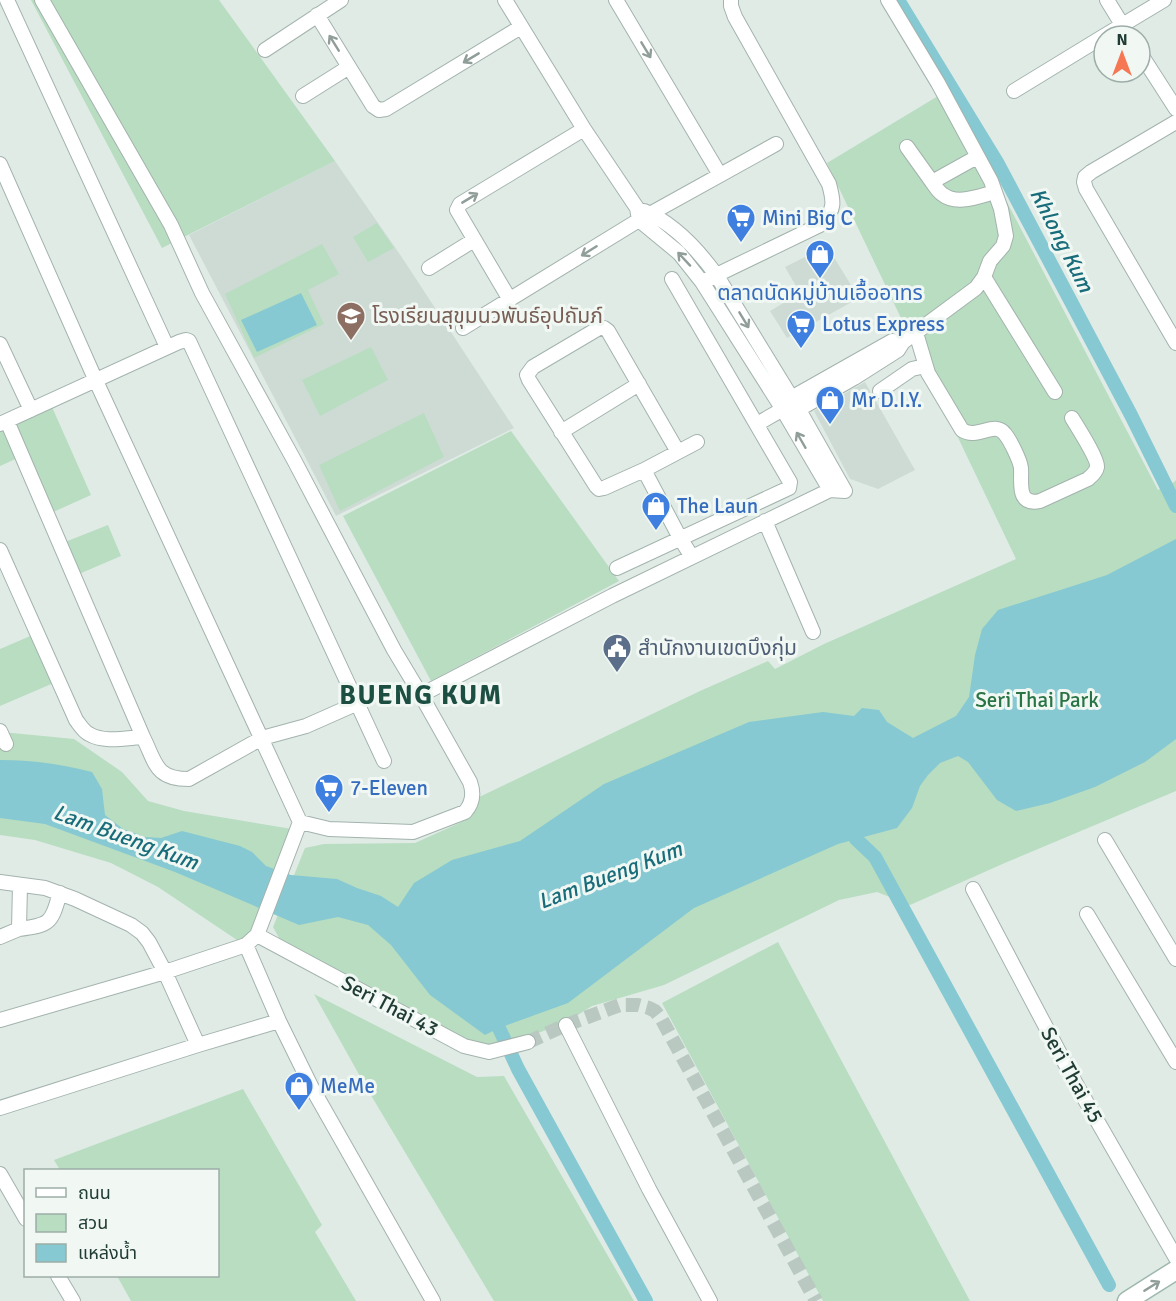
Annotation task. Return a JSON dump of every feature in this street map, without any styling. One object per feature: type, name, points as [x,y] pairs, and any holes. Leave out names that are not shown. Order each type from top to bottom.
[{"type":"main road","points":[[1127,1301],[1176,1270]]},
{"type":"street","points":[[7,0],[167,347]]},
{"type":"street","points":[[42,0],[171,225],[202,293],[294,460],[394,650],[470,782],[473,792],[469,807],[465,812],[413,832],[329,829],[300,822]]},
{"type":"street","points":[[264,50],[341,0]]},
{"type":"street","points":[[505,0],[584,129],[642,214],[679,253],[759,358]]},
{"type":"street","points":[[616,0],[720,175]]},
{"type":"street","points":[[702,282],[822,224],[831,214],[834,200],[829,184],[735,16],[731,0]]},
{"type":"street","points":[[757,424],[851,372],[898,350],[903,342],[976,288],[984,278],[990,261],[1003,246],[1006,236],[1001,209],[991,181],[938,83],[888,0]]},
{"type":"street","points":[[1107,0],[1122,24]]},
{"type":"street","points":[[1135,24],[1164,0]]},
{"type":"street","points":[[317,15],[373,106],[379,110],[386,109],[521,27]]},
{"type":"street","points":[[1014,91],[1092,43]]},
{"type":"street","points":[[303,96],[349,67]]},
{"type":"street","points":[[1152,72],[1176,110]]},
{"type":"street","points":[[1176,122],[1091,172],[1085,177],[1084,182],[1176,343]]},
{"type":"street","points":[[510,300],[458,210],[460,204],[584,129]]},
{"type":"street","points":[[463,328],[642,214],[776,144]]},
{"type":"street","points":[[908,147],[941,193],[951,199],[973,198],[995,192]]},
{"type":"street","points":[[932,182],[977,157]]},
{"type":"street","points":[[0,164],[96,381],[300,822],[257,935],[246,945],[165,972],[0,1020]]},
{"type":"street","points":[[642,214],[678,233],[704,258],[717,276],[830,490]]},
{"type":"street","points":[[429,268],[474,240]]},
{"type":"street","points":[[984,278],[1054,392]]},
{"type":"street","points":[[617,568],[789,488],[790,482],[672,279]]},
{"type":"street","points":[[678,452],[608,331],[604,328],[599,328],[533,367],[527,375],[599,489],[644,470],[697,442]]},
{"type":"street","points":[[916,333],[925,366],[939,394],[962,430],[967,434],[972,434],[995,428],[1006,434],[1021,468],[1021,489],[1023,496],[1028,500],[1040,501],[1088,479],[1094,473],[1097,467],[1095,459],[1072,418]]},
{"type":"street","points":[[357,703],[306,726],[262,738],[189,779],[166,776],[161,772],[143,737],[4,422],[167,347],[186,340],[192,345],[384,760]]},
{"type":"street","points":[[0,344],[31,410]]},
{"type":"street","points":[[880,391],[912,369],[925,366]]},
{"type":"street","points":[[561,432],[639,384]]},
{"type":"street","points":[[421,695],[765,521],[830,490],[845,491],[788,408]]},
{"type":"street","points":[[644,470],[692,557]]},
{"type":"street","points":[[765,521],[813,632]]},
{"type":"street","points":[[0,550],[76,720],[83,730],[97,738],[143,737]]},
{"type":"street","points":[[1105,840],[1176,959]]},
{"type":"street","points":[[0,882],[45,888],[60,893],[131,925],[142,933],[165,972],[198,1044]]},
{"type":"street","points":[[19,929],[20,885]]},
{"type":"street","name":"Seri Thai 45","points":[[973,889],[1076,1084],[1176,1258]]},
{"type":"street","points":[[0,937],[19,929],[44,924],[50,920],[60,893]]},
{"type":"street","points":[[1087,914],[1176,1062]]},
{"type":"street","name":"Seri Thai 43","points":[[257,935],[464,1046],[489,1052],[528,1042]]},
{"type":"street","points":[[246,945],[279,1021],[318,1098],[433,1301]]},
{"type":"street","points":[[0,1108],[198,1044],[279,1021]]},
{"type":"street","points":[[566,1025],[649,1189],[710,1301]]},
{"type":"street","points":[[0,1174],[24,1216]]},
{"type":"street","points":[[59,1277],[73,1301]]},
{"type":"shaded area","name":"โรงเรียนสุขุมนวพันธ์อุปถัมภ์","points":[[335,161],[401,256],[514,428],[336,516],[189,235]]},
{"type":"shaded area","name":"ตลาดนัดหมู่บ้านเอื้ออาทร","points":[[827,246],[859,298],[787,338],[770,311],[800,293],[785,267]]},
{"type":"shaded area","points":[[865,382],[915,470],[878,489],[850,479],[814,411]]},
{"type":"green space","points":[[31,0],[219,0],[335,161],[162,248]]},
{"type":"green space","name":"Seri Thai Park","points":[[948,90],[1158,490],[1176,480],[1176,791],[910,905],[877,892],[839,900],[664,985],[592,1006],[565,1023],[538,1033],[477,1049],[283,945],[273,927],[305,848],[324,844],[415,843],[466,820],[472,810],[473,800],[700,691],[768,661],[775,669],[824,644],[1016,559],[827,163]]},
{"type":"green space","points":[[377,223],[394,248],[368,262],[353,237]]},
{"type":"green space","points":[[322,244],[339,274],[308,290],[324,324],[254,358],[225,294]]},
{"type":"green space","points":[[371,347],[388,380],[320,416],[302,380]]},
{"type":"green space","points":[[52,407],[91,495],[51,513],[12,425]]},
{"type":"green space","points":[[424,413],[444,457],[340,511],[319,465]]},
{"type":"green space","points":[[4,424],[20,457],[0,466],[0,425]]},
{"type":"green space","points":[[511,431],[619,581],[431,681],[343,516]]},
{"type":"green space","points":[[108,525],[121,556],[79,574],[65,542]]},
{"type":"green space","points":[[35,634],[56,682],[0,706],[0,649]]},
{"type":"green space","points":[[0,733],[74,739],[122,772],[148,801],[184,811],[292,829],[254,932],[240,942],[158,887],[111,863],[35,840],[0,835]]},
{"type":"green space","points":[[778,942],[970,1301],[823,1301],[662,1003]]},
{"type":"green space","points":[[314,994],[477,1077],[504,1076],[634,1301],[494,1301],[366,1087]]},
{"type":"green space","points":[[243,1089],[322,1225],[315,1232],[356,1301],[131,1301],[118,1277],[219,1277],[219,1169],[59,1169],[54,1160]]},
{"type":"water","points":[[1048,216],[1058,235],[1051,238],[1041,220]]},
{"type":"water","points":[[301,293],[317,325],[257,352],[241,320]]},
{"type":"water","name":"Lam Bueng Kum","points":[[1176,539],[1176,739],[1145,762],[1095,787],[1050,803],[1016,811],[997,800],[968,762],[958,756],[940,763],[920,786],[912,808],[897,828],[838,844],[694,908],[568,1003],[485,1035],[430,995],[391,945],[368,925],[338,917],[299,925],[175,872],[45,824],[0,818],[0,760],[35,762],[80,769],[92,772],[102,789],[105,815],[123,829],[145,837],[161,838],[182,831],[240,846],[252,852],[266,866],[291,875],[337,879],[381,896],[398,907],[414,883],[452,860],[520,841],[604,784],[749,722],[823,712],[854,716],[862,708],[879,710],[887,722],[913,738],[956,716],[969,697],[975,655],[982,629],[998,610],[1107,575]]},
{"type":"waterway","name":"Khlong Kum","points":[[898,0],[998,164],[1131,415],[1176,506]]},
{"type":"waterway","points":[[848,824],[856,839],[875,857],[1109,1285]]},
{"type":"waterway","points":[[492,1013],[518,1069],[646,1301]]},
{"type":"tunnel","points":[[528,1042],[620,1005],[638,1005],[655,1011],[816,1301]]},
{"type":"place","name":"Mini Big C","points":[[741,244]]},
{"type":"place","name":"ตลาดนัดหมู่บ้านเอื้ออาทร","points":[[820,280]]},
{"type":"place","name":"โรงเรียนสุขุมนวพันธ์อุปถัมภ์","points":[[351,342]]},
{"type":"place","name":"Lotus Express","points":[[801,350]]},
{"type":"place","name":"Mr D.I.Y.","points":[[830,426]]},
{"type":"place","name":"The Laun","points":[[656,532]]},
{"type":"place","name":"สำนักงานเขตบึงกุ่ม","points":[[617,674]]},
{"type":"place","name":"7-Eleven","points":[[329,814]]},
{"type":"place","name":"MeMe","points":[[299,1112]]},
{"type":"district","name":"BUENG KUM","points":[[421,695]]}]
